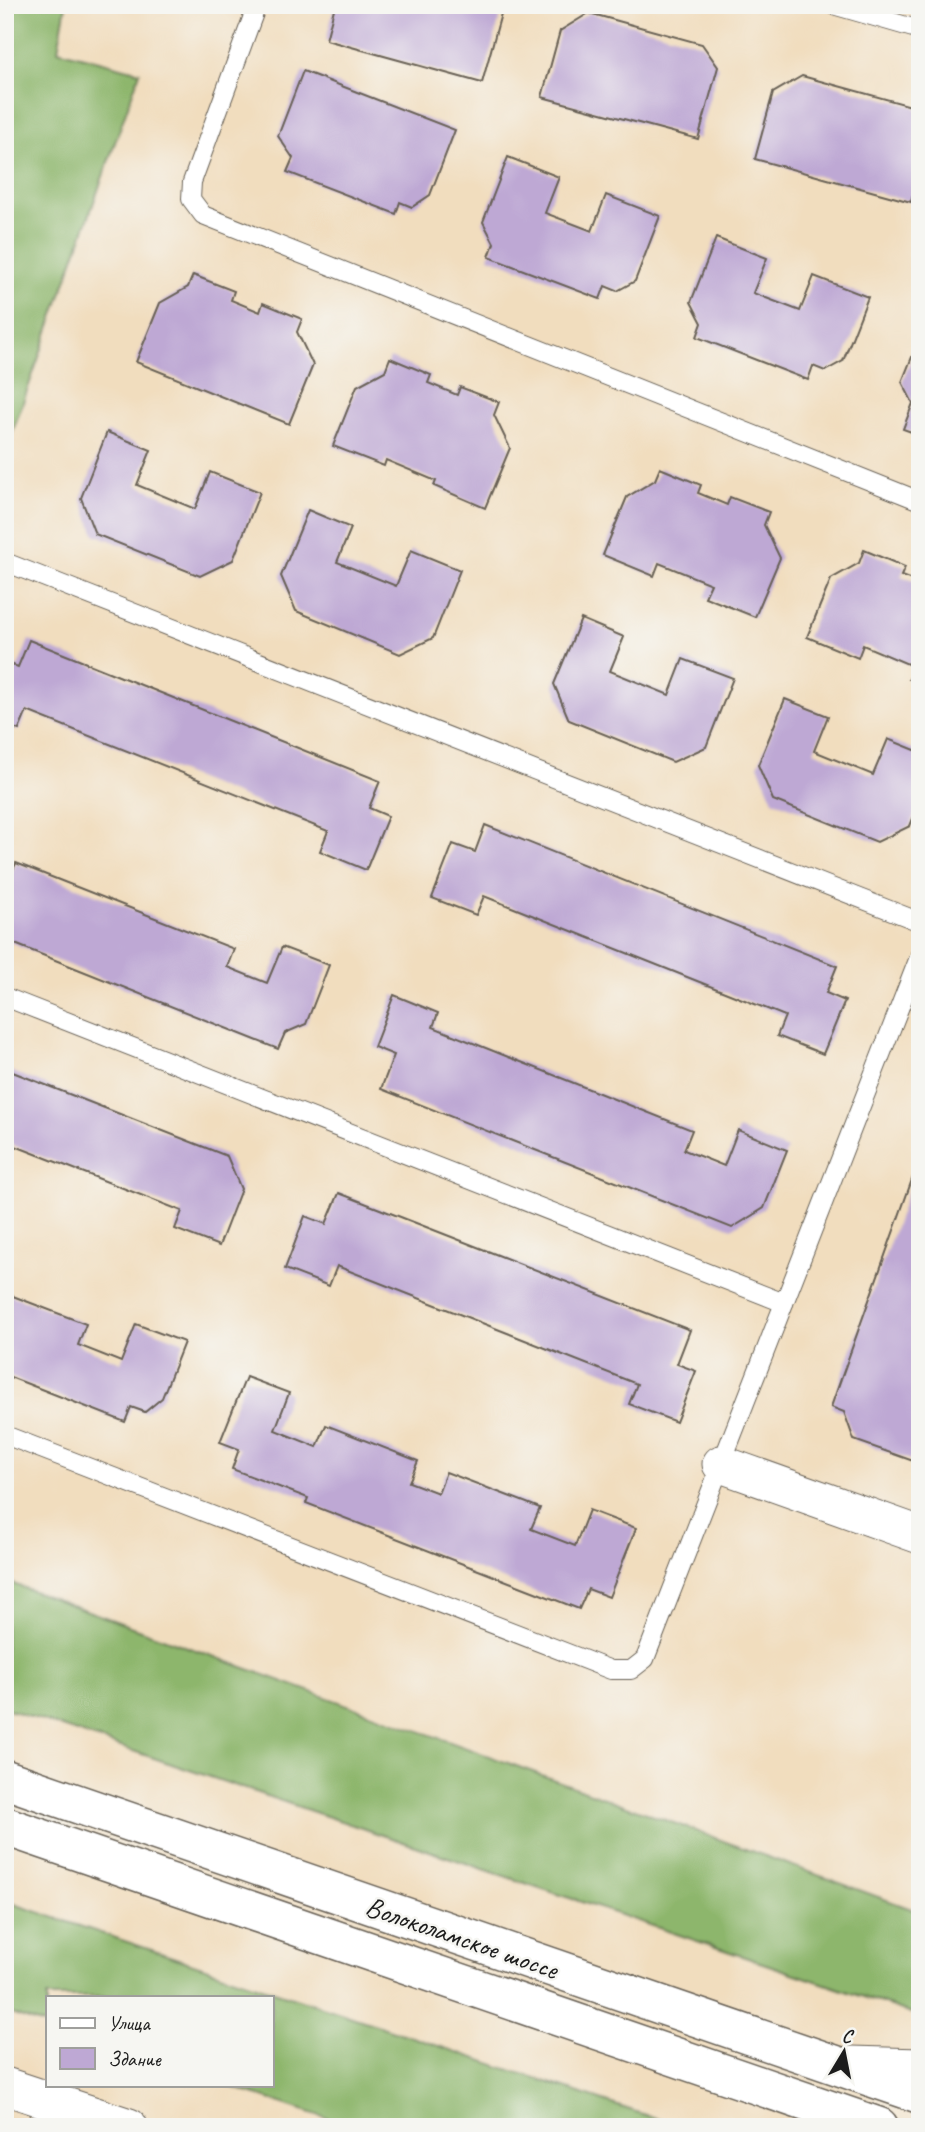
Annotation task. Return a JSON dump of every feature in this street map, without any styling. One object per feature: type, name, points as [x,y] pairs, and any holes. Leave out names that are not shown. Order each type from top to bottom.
[{"type":"main road","name":"Волоколамское шоссе","points":[[5,1779],[920,2094]]},
{"type":"main road","name":"Волоколамское шоссе","points":[[5,1826],[879,2127]]},
{"type":"street","points":[[721,1464],[920,1535]]},
{"type":"street","points":[[833,2065],[920,2067]]},
{"type":"street","points":[[5,2086],[129,2127]]},
{"type":"lane","points":[[257,5],[192,182],[191,199],[203,215],[920,501]]},
{"type":"lane","points":[[833,5],[920,30]]},
{"type":"lane","points":[[5,562],[920,922]]},
{"type":"lane","points":[[5,1435],[611,1670],[631,1670],[645,1659],[920,956]]},
{"type":"lane","points":[[5,998],[784,1303]]},
{"type":"green space","points":[[5,5],[66,5],[58,50],[140,72],[5,453]]},
{"type":"green space","points":[[5,1581],[920,1912],[920,2016],[5,1708]]},
{"type":"green space","points":[[5,1901],[681,2127],[354,2127],[229,2086],[273,2086],[273,1996],[46,1996],[46,2026],[5,2012]]},
{"type":"building","points":[[335,5],[499,5],[502,10],[482,83],[326,40]]},
{"type":"building","points":[[589,13],[702,44],[718,67],[698,139],[542,97],[560,31]]},
{"type":"building","points":[[303,71],[455,130],[430,195],[412,207],[400,202],[396,214],[287,172],[293,158],[278,136]]},
{"type":"building","points":[[802,76],[915,107],[920,114],[920,169],[911,202],[755,159],[773,93]]},
{"type":"building","points":[[508,157],[559,177],[545,213],[592,231],[606,195],[660,216],[635,281],[617,291],[605,286],[600,299],[489,257],[494,243],[483,222]]},
{"type":"building","points":[[716,238],[767,258],[753,293],[800,311],[814,276],[868,297],[843,361],[825,371],[813,366],[808,380],[697,337],[702,323],[691,302]]},
{"type":"building","points":[[193,275],[234,291],[231,300],[260,312],[263,303],[302,319],[297,332],[313,365],[289,424],[136,362],[160,303],[188,287]]},
{"type":"building","points":[[920,337],[920,435],[903,429],[913,403],[902,382]]},
{"type":"building","points":[[390,358],[431,375],[428,383],[457,395],[460,387],[499,402],[494,415],[510,448],[485,508],[434,486],[436,481],[386,460],[384,466],[333,446],[357,386],[385,371]]},
{"type":"building","points":[[107,432],[151,450],[137,485],[195,509],[210,472],[260,492],[233,560],[200,576],[95,534],[81,498]]},
{"type":"building","points":[[660,468],[701,485],[698,493],[727,505],[730,497],[769,512],[764,525],[780,558],[755,617],[705,597],[711,584],[659,563],[654,576],[603,555],[627,497],[655,480]]},
{"type":"building","points":[[308,510],[351,528],[337,562],[396,586],[411,550],[460,570],[433,638],[400,654],[296,611],[281,576]]},
{"type":"building","points":[[864,550],[905,567],[901,576],[920,583],[920,683],[909,679],[915,667],[863,645],[858,658],[807,637],[831,579],[859,563]]},
{"type":"building","points":[[581,619],[624,637],[610,671],[669,695],[683,659],[733,678],[706,747],[673,762],[569,720],[554,684]]},
{"type":"building","points":[[29,640],[380,781],[369,808],[388,816],[366,870],[320,851],[328,831],[27,711],[19,730],[5,725],[5,662],[18,667]]},
{"type":"building","points":[[785,699],[828,716],[814,751],[873,775],[888,739],[920,752],[920,802],[910,826],[877,842],[773,800],[758,765]]},
{"type":"building","points":[[485,825],[837,966],[826,993],[845,1001],[823,1054],[777,1036],[785,1016],[484,896],[476,915],[432,898],[453,844],[475,852]]},
{"type":"building","points":[[16,863],[234,949],[227,967],[267,983],[282,947],[329,965],[306,1024],[285,1033],[278,1049],[5,940],[5,880],[8,881]]},
{"type":"building","points":[[394,995],[438,1013],[433,1027],[692,1130],[684,1150],[724,1166],[738,1130],[787,1150],[764,1208],[732,1228],[381,1089],[394,1055],[374,1047]]},
{"type":"building","points":[[5,1069],[227,1156],[241,1189],[219,1246],[175,1229],[182,1211],[5,1142]]},
{"type":"building","points":[[919,1160],[920,1371],[916,1382],[920,1384],[920,1453],[916,1462],[854,1440],[844,1412],[831,1407]]},
{"type":"building","points":[[339,1193],[690,1330],[677,1364],[696,1371],[676,1422],[629,1404],[637,1384],[337,1266],[329,1286],[285,1269],[305,1216],[326,1224]]},
{"type":"building","points":[[5,1293],[86,1324],[78,1345],[121,1362],[136,1324],[184,1342],[162,1398],[145,1412],[131,1407],[125,1422],[5,1375]]},
{"type":"building","points":[[246,1377],[289,1393],[275,1430],[317,1447],[326,1425],[418,1461],[409,1482],[438,1493],[446,1472],[540,1508],[531,1529],[575,1546],[589,1510],[636,1528],[609,1597],[588,1589],[579,1609],[306,1503],[308,1498],[232,1469],[239,1449],[220,1442]]}]
